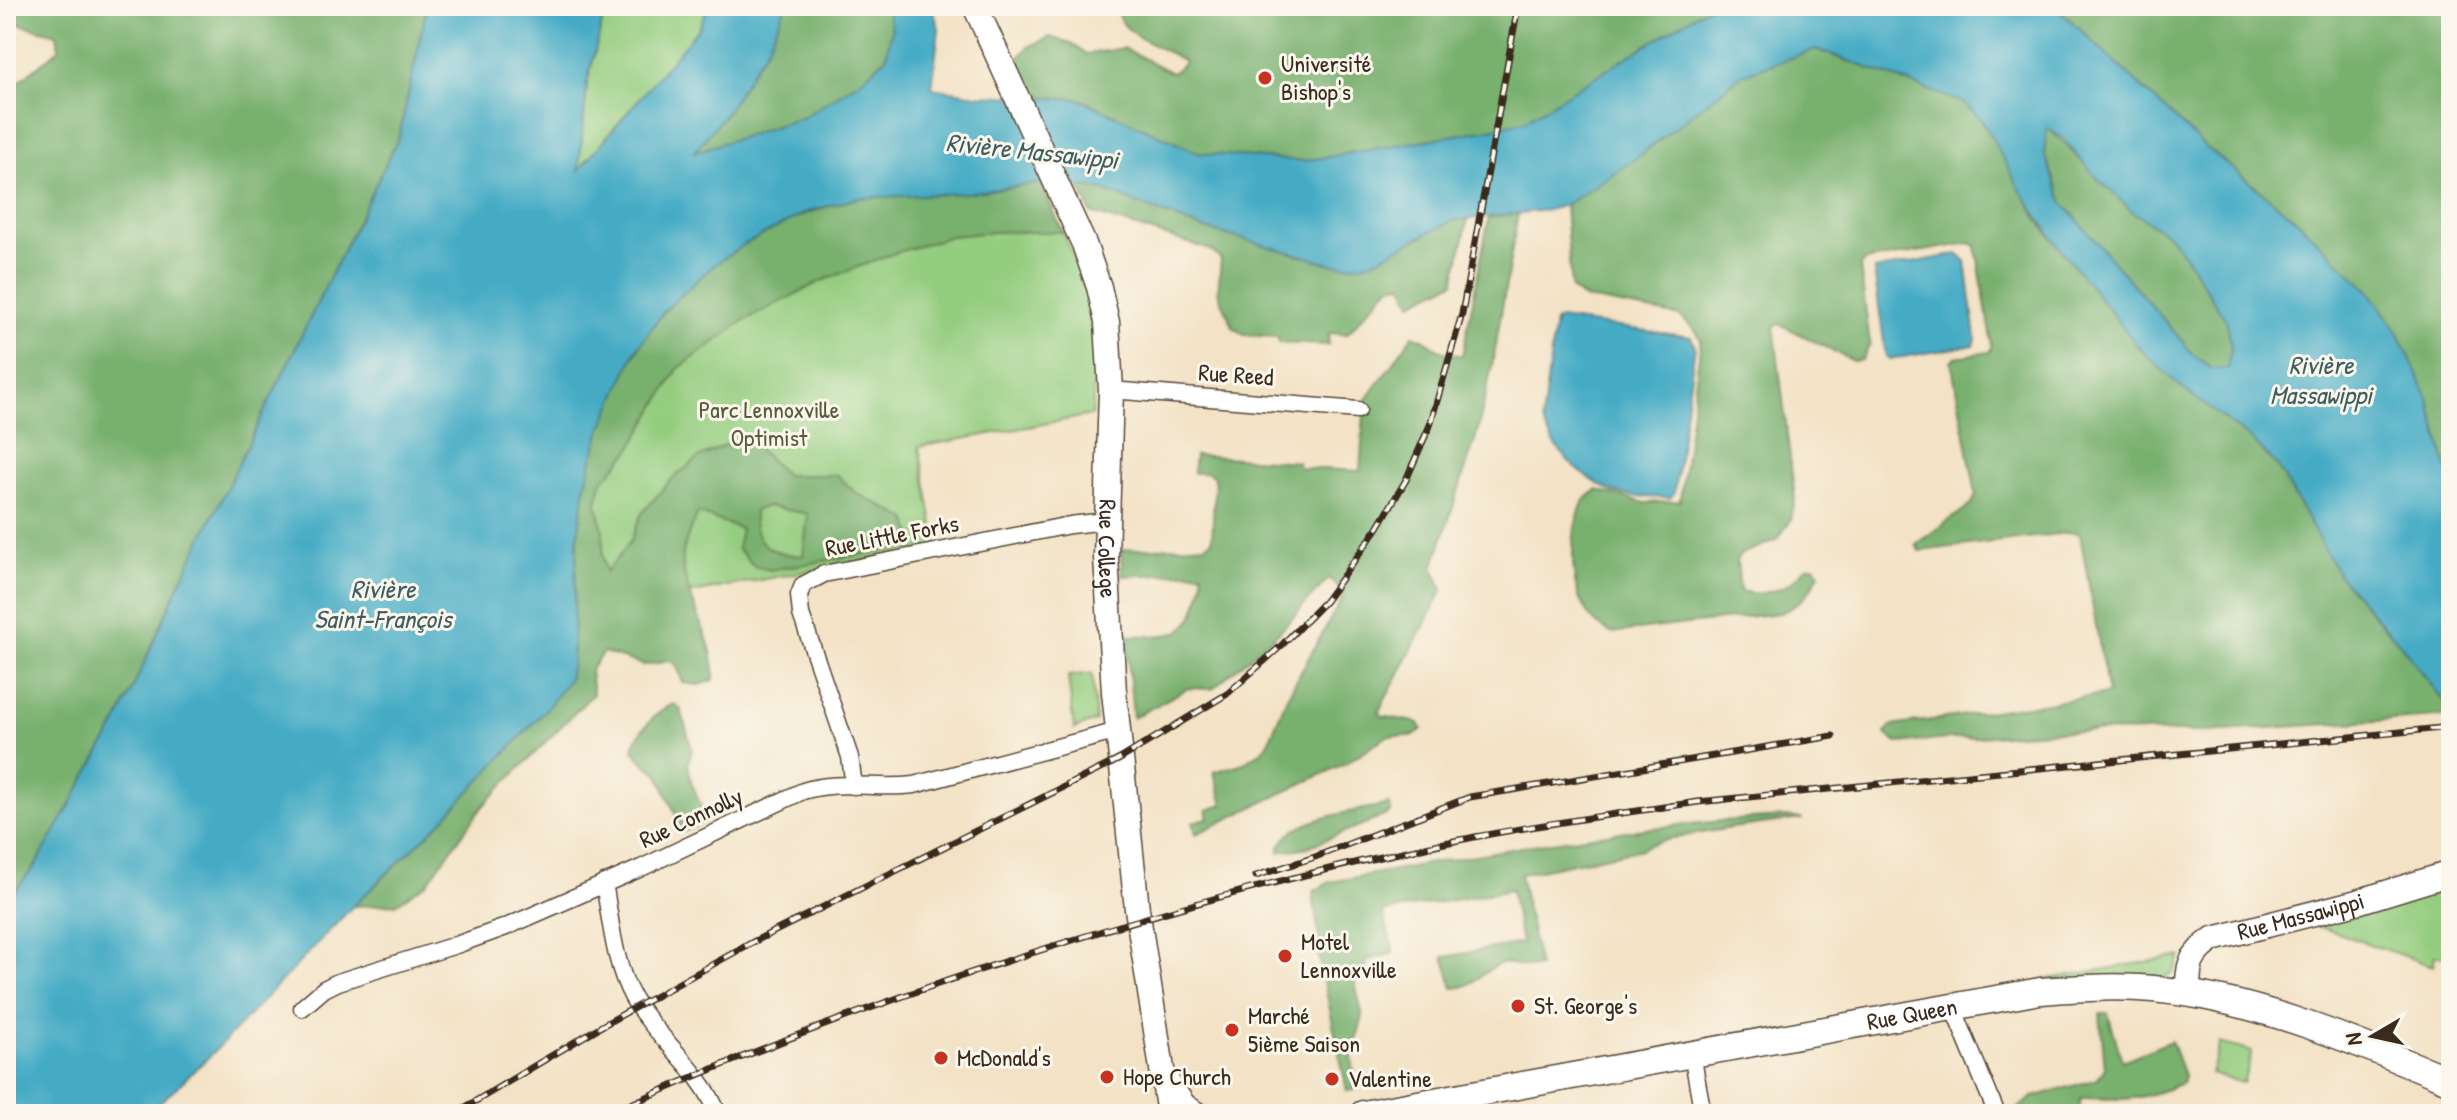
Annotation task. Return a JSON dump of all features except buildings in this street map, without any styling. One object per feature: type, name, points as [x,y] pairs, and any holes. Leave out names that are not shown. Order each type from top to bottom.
[{"type":"main road","name":"Rue College","points":[[975,6],[1064,199],[1099,287],[1110,342],[1106,521],[1109,625],[1137,909],[1169,1114]]},
{"type":"main road","name":"Rue Massawippi","points":[[2188,993],[2190,964],[2197,950],[2213,939],[2357,902],[2451,873]]},
{"type":"main road","name":"Rue Queen","points":[[1363,1114],[1461,1104],[1692,1054],[2040,991],[2085,987],[2188,993],[2323,1031],[2451,1081]]},
{"type":"main road","points":[[1160,1068],[1177,1098],[1196,1114]]},
{"type":"street","name":"Rue Reed","points":[[1111,390],[1358,410]]},
{"type":"street","name":"Rue Little Forks","points":[[854,786],[850,757],[801,614],[799,595],[803,585],[824,574],[1070,525],[1106,521]]},
{"type":"street","name":"Rue Connolly","points":[[302,1008],[324,989],[338,982],[482,936],[803,791],[831,784],[893,788],[914,785],[1118,731]]},
{"type":"street","points":[[604,883],[618,956],[632,996],[705,1089],[718,1114]]},
{"type":"street","points":[[1953,1008],[1997,1114]]},
{"type":"street","points":[[1692,1054],[1703,1114]]},
{"type":"green space","points":[[6,6],[427,6],[399,137],[181,581],[118,721],[36,865],[6,901],[6,92],[59,49],[57,34],[6,21]]},
{"type":"green space","points":[[606,6],[708,6],[699,28],[578,171],[587,84]]},
{"type":"green space","points":[[786,6],[886,6],[892,29],[886,58],[861,80],[802,118],[693,153],[726,113]]},
{"type":"green space","name":"Université Bishop's","points":[[1115,6],[1710,6],[1524,121],[1304,161],[1198,153],[1080,99],[1033,96],[1017,61],[1028,47],[1050,37],[1070,43],[1087,54],[1124,48],[1172,73],[1185,62],[1133,33],[1119,17]]},
{"type":"green space","points":[[2055,6],[2451,6],[2451,482],[2429,400],[2294,218],[2202,144]]},
{"type":"green space","points":[[1815,49],[1962,102],[1982,120],[2041,224],[2141,349],[2183,388],[2252,440],[2278,467],[2340,577],[2400,644],[2451,710],[2451,716],[2206,732],[2060,731],[1897,743],[1886,734],[1892,726],[2108,694],[2080,534],[2074,532],[1920,551],[1916,544],[1972,504],[1976,494],[1951,361],[1956,357],[1989,352],[1992,347],[1976,246],[1970,243],[1865,261],[1860,267],[1870,344],[1862,360],[1853,361],[1780,324],[1774,326],[1795,499],[1791,520],[1777,540],[1741,554],[1737,561],[1740,591],[1759,593],[1777,590],[1793,581],[1806,567],[1815,566],[1819,573],[1804,598],[1780,613],[1611,633],[1592,619],[1581,601],[1574,574],[1573,543],[1578,515],[1587,497],[1597,490],[1645,503],[1680,501],[1701,340],[1680,316],[1583,298],[1571,289],[1565,205],[1635,159],[1743,74]]},
{"type":"green space","points":[[2047,127],[2133,212],[2170,236],[2186,257],[2227,322],[2231,349],[2227,368],[2212,369],[2193,354],[2063,203],[2044,153]]},
{"type":"green space","name":"Parc Lennoxville Optimist","points":[[1041,183],[1070,248],[1091,316],[1094,341],[1092,415],[919,447],[937,546],[672,597],[572,663],[577,543],[635,352]]},
{"type":"green space","points":[[1041,183],[1062,232],[993,232],[951,236],[889,255],[819,282],[745,320],[678,369],[631,449],[601,483],[597,504],[603,529],[606,572],[630,542],[642,513],[670,481],[698,458],[732,442],[755,446],[786,475],[837,475],[856,493],[907,519],[913,536],[909,547],[770,570],[754,566],[737,548],[741,529],[698,513],[684,549],[684,569],[710,648],[714,680],[699,685],[683,683],[677,666],[671,661],[644,665],[603,652],[590,671],[593,694],[483,806],[427,883],[396,904],[353,906],[465,796],[569,679],[579,531],[590,465],[605,418],[625,372],[650,330],[683,292],[726,256],[750,241],[775,227],[827,206],[870,196],[951,193]],"holes":[[[766,506],[808,514],[803,556],[773,550],[756,533],[754,511]]]},
{"type":"green space","points":[[1079,186],[1101,189],[1199,227],[1332,264],[1356,265],[1452,221],[1468,219],[1454,282],[1412,303],[1402,284],[1390,286],[1347,334],[1329,333],[1328,345],[1278,343],[1278,337],[1244,335],[1233,327],[1218,292],[1221,259],[1211,250],[1091,213]]},
{"type":"green space","points":[[1518,213],[1494,356],[1477,434],[1433,568],[1443,590],[1379,711],[1382,716],[1419,723],[1422,729],[1414,736],[1387,736],[1346,763],[1196,834],[1193,822],[1208,818],[1207,810],[1223,805],[1214,772],[1244,763],[1269,742],[1286,699],[1343,592],[1329,578],[1278,633],[1212,689],[1188,688],[1133,718],[1126,636],[1171,634],[1187,625],[1198,603],[1203,576],[1202,572],[1122,576],[1121,550],[1206,545],[1212,540],[1215,478],[1209,473],[1193,473],[1195,455],[1298,462],[1299,468],[1360,471],[1365,402],[1413,335],[1443,352],[1462,356],[1489,217]]},
{"type":"green space","points":[[1092,673],[1096,721],[1074,729],[1068,676]]},
{"type":"green space","points":[[674,704],[681,710],[692,750],[688,763],[691,781],[707,821],[683,832],[658,773],[633,750],[638,736],[648,723]]},
{"type":"green space","points":[[1390,804],[1391,813],[1308,847],[1279,852],[1284,840],[1309,823]]},
{"type":"green space","points":[[1786,817],[1803,819],[1670,839],[1642,849],[1520,874],[1539,967],[1500,964],[1461,987],[1453,988],[1444,957],[1521,943],[1511,890],[1383,912],[1394,953],[1366,960],[1367,968],[1353,975],[1363,1017],[1352,1054],[1355,1090],[1347,1091],[1317,948],[1314,891],[1330,882],[1557,841],[1671,826]]},
{"type":"green space","points":[[2451,879],[2451,959],[2435,955],[2433,966],[2311,924]]},
{"type":"green space","points":[[2181,956],[2174,972],[2162,979],[2043,980]]},
{"type":"green space","points":[[2108,1013],[2122,1061],[2171,1041],[2184,1075],[2182,1083],[2133,1098],[2081,1098],[2079,1108],[2084,1114],[2011,1114],[2033,1097],[2098,1079],[2105,1068],[2100,1014]]},
{"type":"green space","points":[[2220,1043],[2252,1052],[2243,1083],[2211,1074]]},
{"type":"water","name":"Rivière Saint-François","points":[[427,6],[606,6],[587,84],[579,170],[699,28],[708,6],[786,6],[768,46],[726,113],[694,152],[802,118],[861,80],[886,58],[892,29],[886,6],[932,6],[939,28],[932,88],[977,95],[1079,99],[1198,153],[1304,161],[1524,121],[1710,6],[2055,6],[2202,144],[2294,218],[2369,291],[2399,334],[2429,400],[2451,482],[2451,710],[2400,644],[2340,577],[2278,467],[2252,440],[2182,388],[2141,350],[2056,243],[2019,188],[1982,120],[1962,102],[1816,49],[1743,74],[1635,159],[1565,205],[1548,210],[1452,221],[1373,261],[1356,265],[1332,264],[1199,227],[1101,189],[1041,183],[967,193],[858,198],[809,211],[745,244],[713,266],[664,311],[635,352],[600,432],[585,486],[577,543],[569,679],[544,712],[441,822],[353,906],[215,1051],[148,1114],[6,1114],[6,901],[36,865],[118,721],[181,581],[399,137]],"holes":[[[2047,128],[2063,139],[2094,175],[2133,212],[2170,236],[2186,257],[2227,322],[2231,349],[2227,368],[2212,369],[2193,354],[2063,203],[2044,153]]]},
{"type":"water","points":[[1958,254],[1966,261],[1976,339],[1974,345],[1890,359],[1886,357],[1874,270]]},
{"type":"water","points":[[1560,319],[1691,337],[1695,346],[1674,493],[1670,498],[1633,496],[1612,491],[1579,471],[1561,453],[1547,432],[1542,420],[1555,322]]},
{"type":"railway","points":[[454,1114],[598,1028],[753,942],[1120,759],[1227,694],[1325,601],[1377,529],[1406,480],[1430,425],[1462,314],[1518,6]]},
{"type":"railway","points":[[609,1114],[808,1031],[995,965],[1257,887],[1391,854],[1548,824],[1698,802],[2451,727]]},
{"type":"railway","points":[[1256,876],[1315,857],[1470,797],[1833,736]]},
{"type":"place","name":"Université Bishop's","points":[[1265,78]]},
{"type":"place","name":"Motel Lennoxville","points":[[1285,956]]},
{"type":"place","name":"St. George's","points":[[1518,1006]]},
{"type":"place","name":"Marché 5ième Saison","points":[[1232,1030]]},
{"type":"place","name":"McDonald's","points":[[941,1058]]},
{"type":"place","name":"Hope Church","points":[[1107,1077]]},
{"type":"place","name":"Valentine","points":[[1332,1079]]},
{"type":"water label","name":"Rivière Massawippi","points":[[1032,151]]},
{"type":"water label","name":"Rivière Massawippi","points":[[2321,380]]}]
